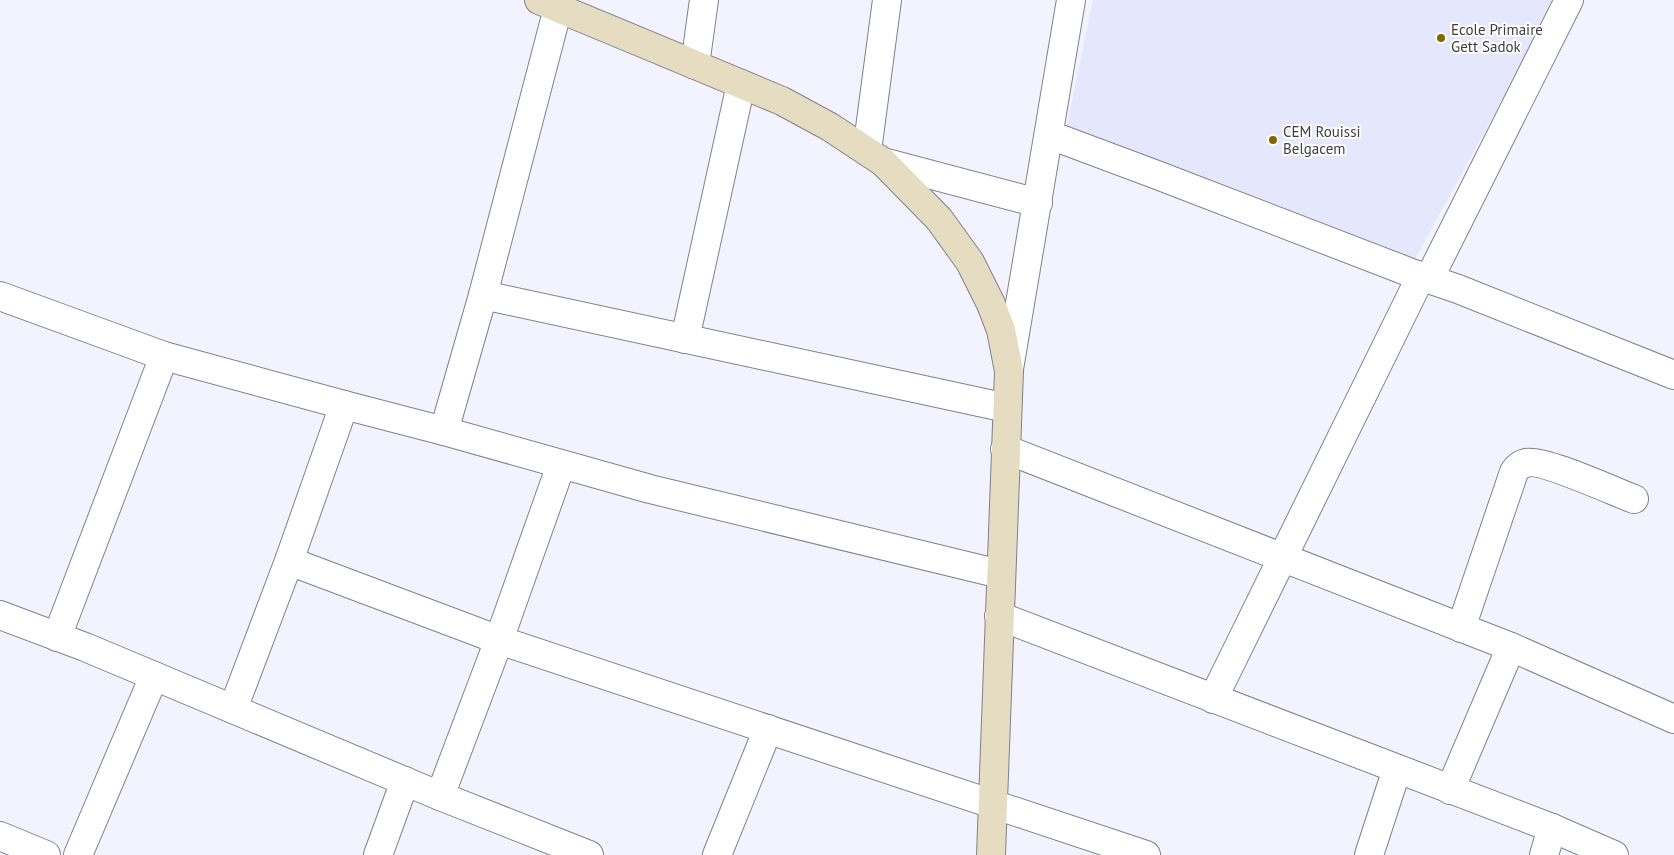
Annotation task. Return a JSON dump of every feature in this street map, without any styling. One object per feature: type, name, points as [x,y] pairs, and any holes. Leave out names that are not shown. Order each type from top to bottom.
[{"type":"main road","points":[[549,4],[782,101],[830,127],[875,156],[939,219],[970,262],[991,304],[1001,330],[1009,371],[991,855]]},
{"type":"street","points":[[695,65],[704,0]]},
{"type":"street","points":[[887,0],[875,156],[1038,203]]},
{"type":"street","points":[[1009,371],[1072,0]]},
{"type":"street","points":[[1213,699],[1282,558],[1569,0]]},
{"type":"street","points":[[444,431],[483,295],[549,4]]},
{"type":"street","points":[[685,339],[741,84]]},
{"type":"street","points":[[1050,135],[1425,278],[1458,288],[1674,375]]},
{"type":"street","points":[[483,295],[1007,408]]},
{"type":"street","points":[[0,296],[164,356],[444,431],[650,489],[1000,574]]},
{"type":"street","points":[[56,637],[164,356]]},
{"type":"street","points":[[233,709],[289,561],[344,405]]},
{"type":"street","points":[[1005,450],[1511,647],[1674,720]]},
{"type":"street","points":[[1461,628],[1514,472],[1519,466],[1527,462],[1545,464],[1634,499]]},
{"type":"street","points":[[440,796],[499,640],[561,465]]},
{"type":"street","points":[[289,561],[499,640],[1146,855]]},
{"type":"street","points":[[0,615],[154,676],[405,782],[589,855]]},
{"type":"street","points":[[999,616],[1552,828],[1614,855]]},
{"type":"street","points":[[1450,790],[1511,647]]},
{"type":"street","points":[[78,855],[154,676]]},
{"type":"street","points":[[717,855],[768,728]]},
{"type":"street","points":[[1369,855],[1397,769]]},
{"type":"street","points":[[378,855],[405,782]]},
{"type":"street","points":[[1544,855],[1552,828]]},
{"type":"street","points":[[0,836],[46,855]]},
{"type":"shaded area","name":"CEM Rouissi Belgacem","points":[[1093,0],[1557,0],[1409,270],[1066,130]]},
{"type":"place","name":"Ecole Primaire Gett Sadok","points":[[1441,38]]},
{"type":"place","name":"CEM Rouissi Belgacem","points":[[1273,140]]}]
